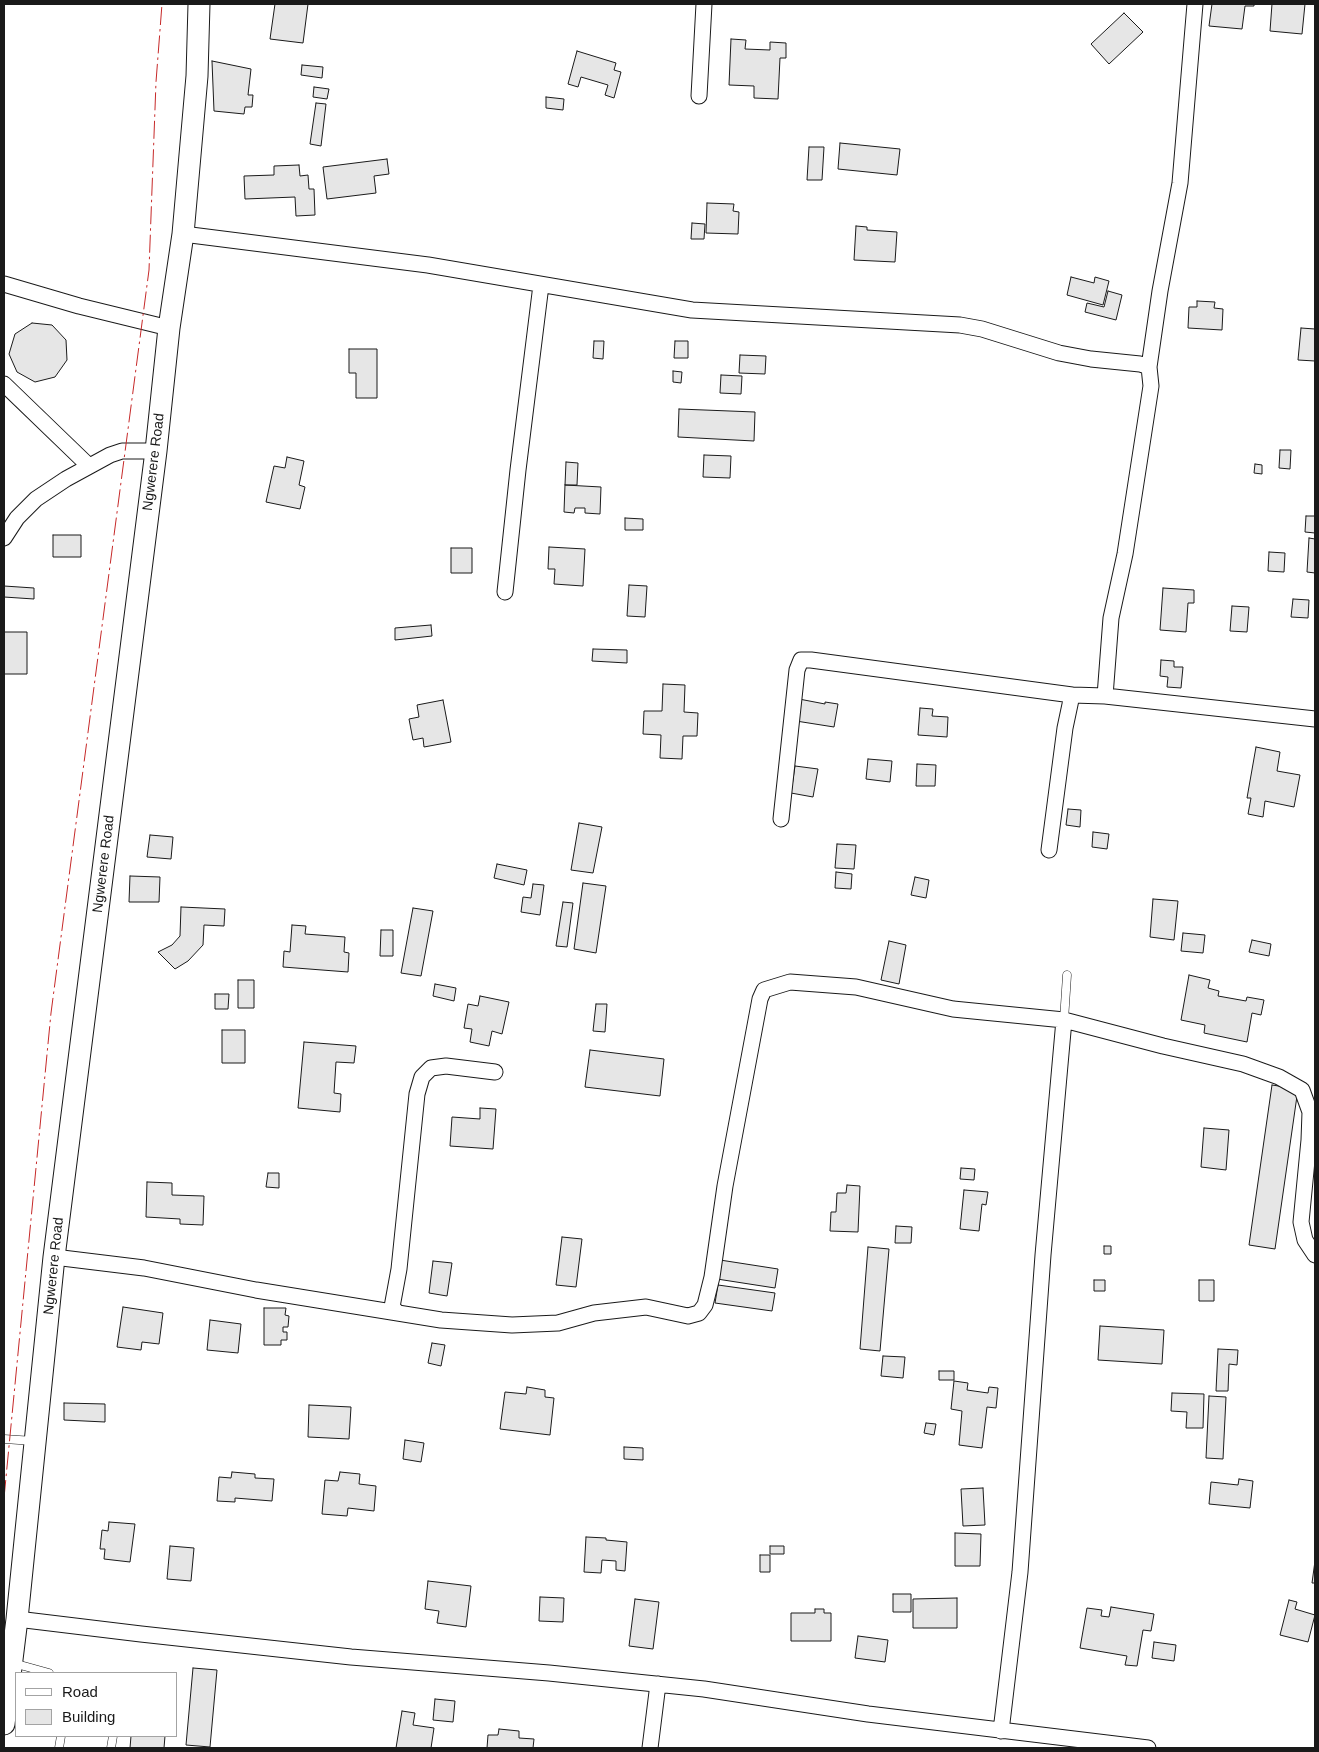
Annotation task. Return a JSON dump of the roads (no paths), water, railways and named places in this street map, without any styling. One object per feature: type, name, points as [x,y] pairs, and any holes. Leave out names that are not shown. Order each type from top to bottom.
[{"type":"main road","name":"Ngwerere Road","points":[[4,1724],[17,1619],[54,1257],[156,451],[169,328],[183,234],[197,76],[199,4]]},
{"type":"street","points":[[699,96],[704,4]]},
{"type":"street","points":[[1105,696],[1111,618],[1125,554],[1151,386],[1149,367],[1160,291],[1180,183],[1195,4]]},
{"type":"street","points":[[183,234],[428,265],[692,310],[960,325],[982,329],[1059,353],[1091,359],[1140,364],[1149,367]]},
{"type":"street","points":[[4,284],[79,306],[169,328]]},
{"type":"street","points":[[505,592],[541,285]]},
{"type":"street","points":[[4,384],[89,466]]},
{"type":"street","points":[[4,538],[17,518],[36,499],[89,466],[110,454],[122,451],[156,451]]},
{"type":"street","points":[[781,820],[797,670],[801,660],[1072,695],[1105,696],[1315,719]]},
{"type":"street","points":[[1049,850],[1065,728],[1072,695]]},
{"type":"street","points":[[54,1257],[144,1268],[256,1290],[440,1320],[512,1325],[558,1323],[594,1313],[646,1307],[688,1316],[699,1313],[705,1305],[712,1277],[725,1186],[760,999],[764,990],[790,982],[856,987],[953,1009],[1064,1020],[1163,1046],[1243,1064],[1279,1077],[1302,1090],[1310,1112],[1301,1222],[1305,1240],[1315,1254]]},
{"type":"street","points":[[1001,1731],[1020,1581],[1043,1255],[1064,1020]]},
{"type":"street","points":[[398,1313],[392,1307],[399,1269],[417,1094],[422,1077],[431,1068],[446,1066],[495,1072]]},
{"type":"street","points":[[17,1619],[150,1636],[351,1657],[548,1673],[704,1689],[868,1714],[1148,1748]]},
{"type":"street","points":[[650,1748],[658,1684]]},
{"type":"lane","points":[[1064,1020],[1067,975]]},
{"type":"lane","points":[[4,1439],[35,1441]]},
{"type":"lane","points":[[12,1663],[45,1672]]}]
